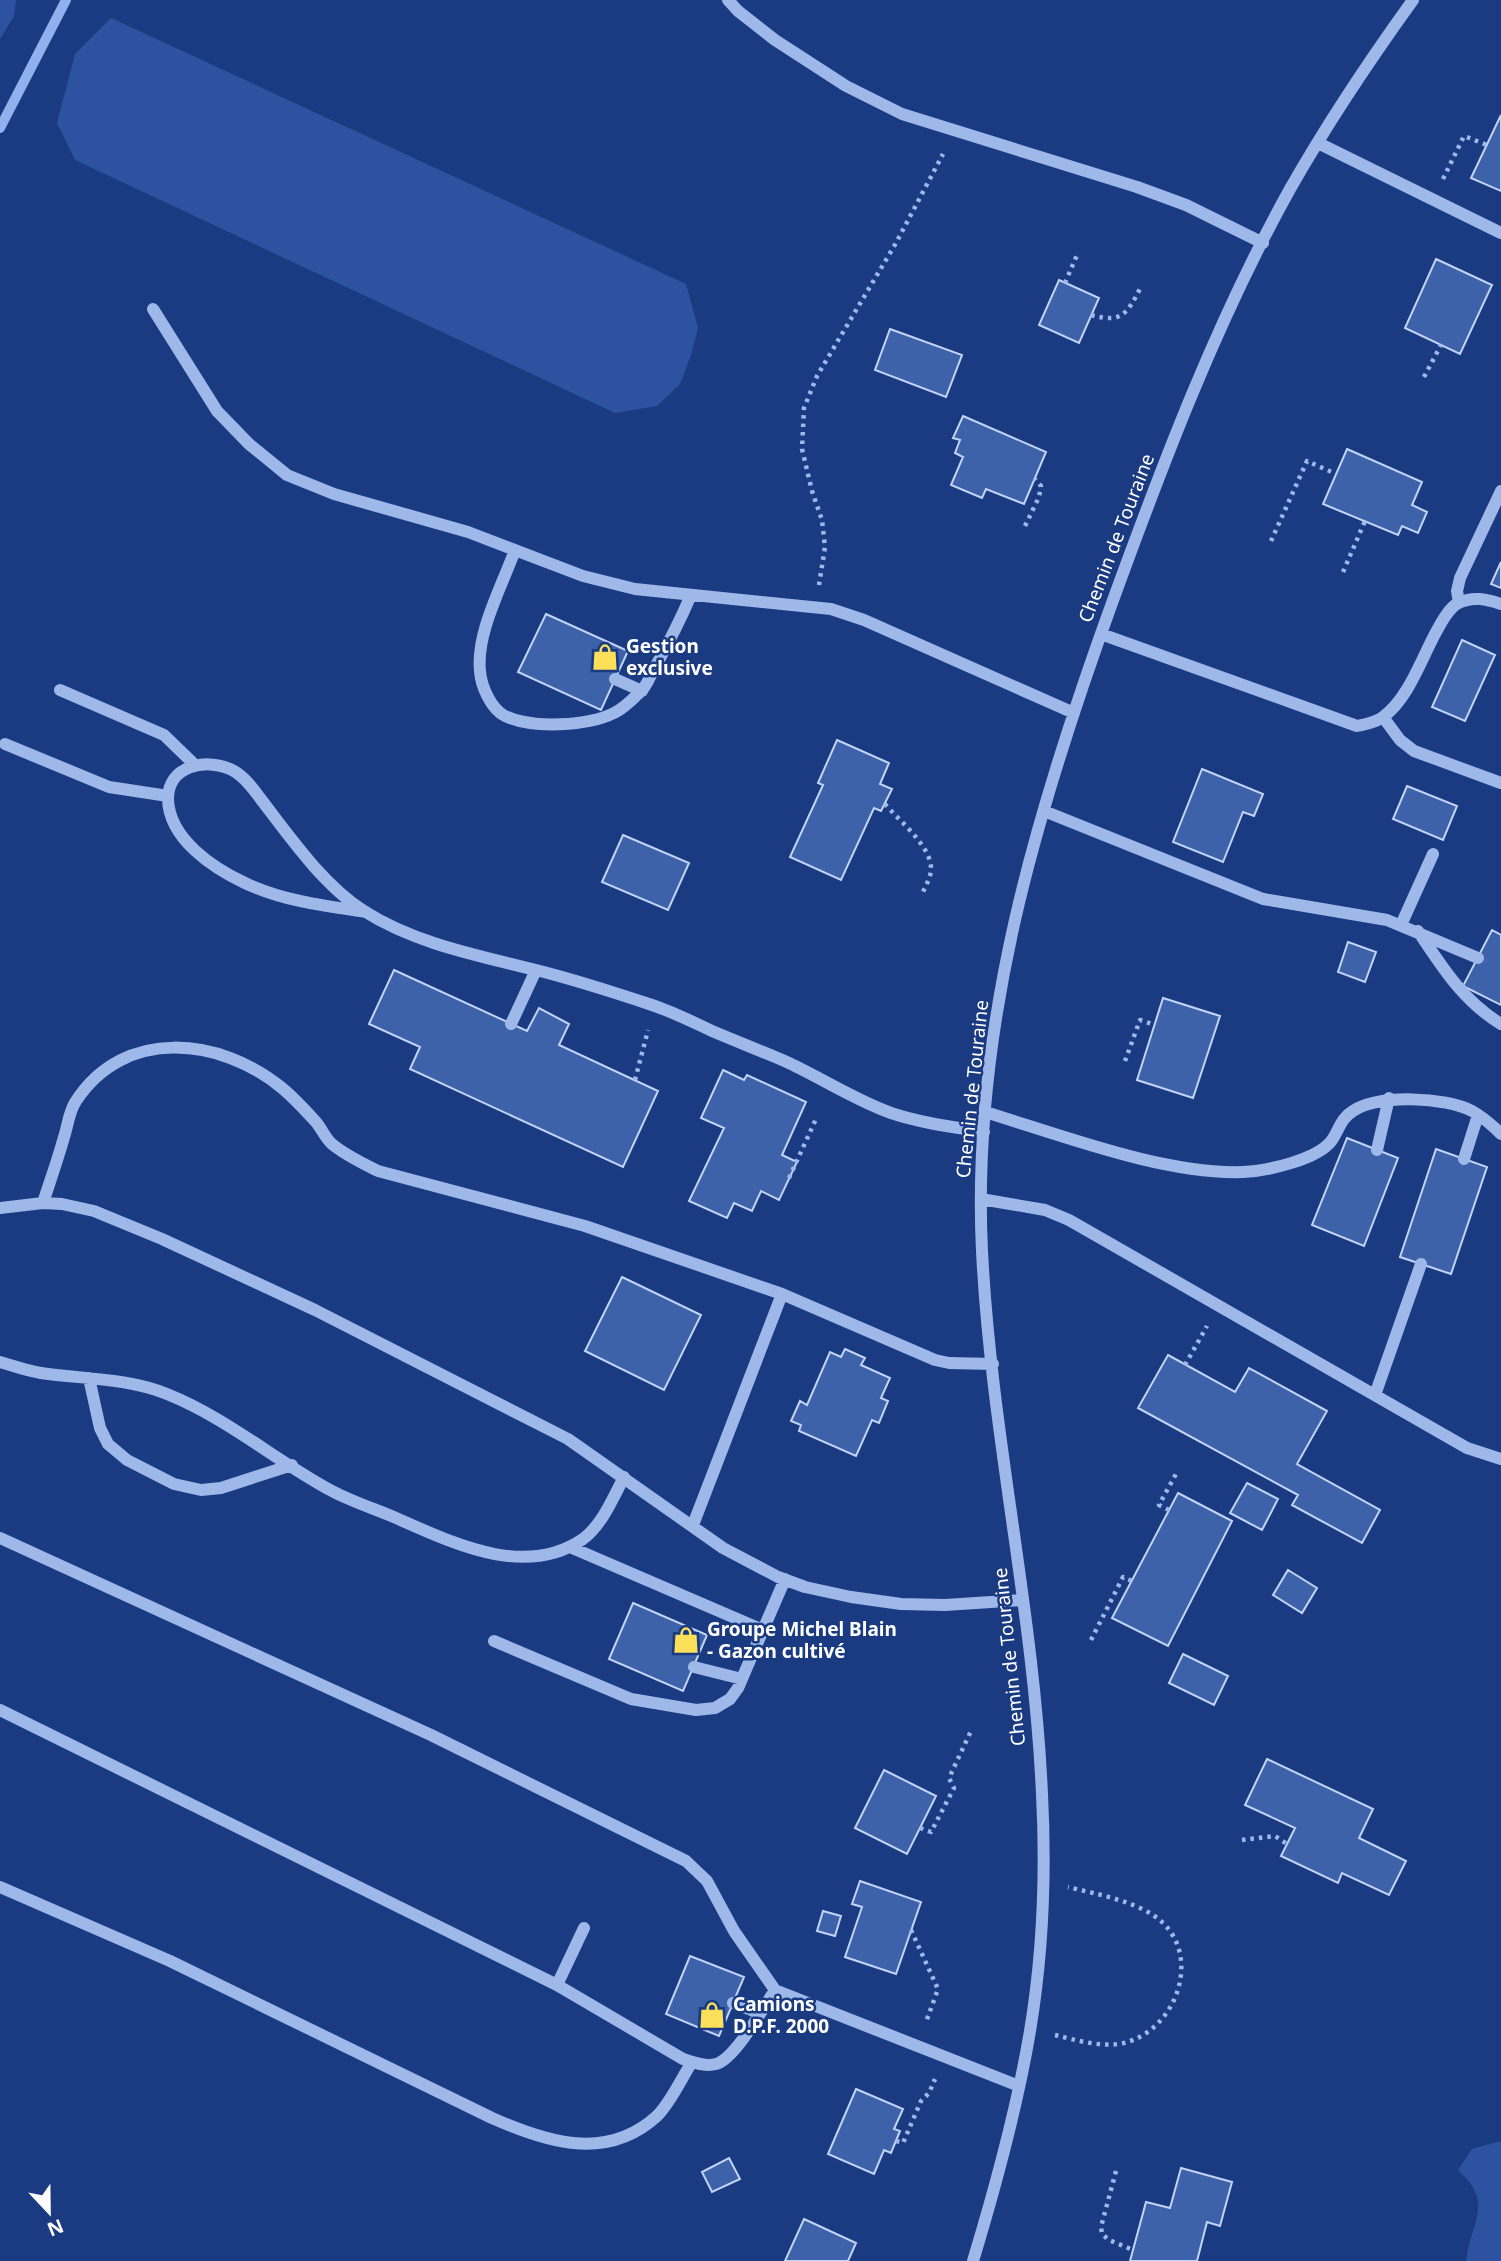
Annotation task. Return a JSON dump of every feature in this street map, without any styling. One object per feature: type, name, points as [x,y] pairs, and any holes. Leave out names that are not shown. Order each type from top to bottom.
[{"type":"street","points":[[728,0],[738,12],[775,40],[846,86],[902,114],[1150,191],[1186,205],[1263,243]]},
{"type":"street","name":"Chemin de Touraine","points":[[973,2261],[1019,2087],[1030,2029],[1040,1936],[1042,1882],[1039,1749],[982,1249],[985,1112],[1007,955],[1044,811],[1074,713],[1168,453],[1244,279],[1263,243],[1318,143],[1413,0]]},
{"type":"street","points":[[1318,143],[1501,233]]},
{"type":"street","points":[[153,309],[217,411],[287,475],[334,494],[468,532],[583,576],[635,589],[831,609],[864,620],[1074,713]]},
{"type":"street","points":[[1460,603],[1457,591],[1460,578],[1501,491]]},
{"type":"street","points":[[515,550],[480,643],[480,673],[490,701],[503,715],[520,721],[542,724],[596,721],[617,712],[642,691],[671,641],[691,595]]},
{"type":"street","points":[[1101,634],[1357,726],[1370,724],[1383,717],[1396,703],[1452,607],[1484,598],[1501,604]]},
{"type":"street","points":[[615,679],[642,691]]},
{"type":"street","points":[[60,690],[164,735],[194,764]]},
{"type":"street","points":[[1383,717],[1400,740],[1414,751],[1501,783]]},
{"type":"street","points":[[5,744],[109,787],[168,796]]},
{"type":"street","points":[[366,912],[301,902],[267,892],[224,872],[205,859],[179,831],[170,814],[168,796],[179,773],[194,764],[214,764],[233,770],[252,788],[289,836],[343,896],[366,912],[430,941],[655,1006],[789,1063],[892,1113],[984,1132]]},
{"type":"street","points":[[1044,811],[1263,900],[1387,920],[1478,958]]},
{"type":"street","points":[[1401,925],[1433,854]]},
{"type":"street","points":[[1417,931],[1453,984],[1501,1024]]},
{"type":"street","points":[[512,1024],[536,970]]},
{"type":"street","points":[[43,1203],[74,1104],[92,1079],[116,1062],[145,1052],[172,1046],[203,1049],[240,1062],[281,1088],[318,1124],[330,1143],[377,1171],[585,1226],[782,1294],[935,1360],[993,1364]]},
{"type":"street","points":[[1377,1150],[1390,1098]]},
{"type":"street","points":[[985,1112],[1163,1163],[1214,1171],[1243,1172],[1274,1168],[1318,1153],[1331,1141],[1338,1125],[1353,1111],[1390,1098],[1470,1110],[1501,1134]]},
{"type":"street","points":[[1464,1159],[1478,1115]]},
{"type":"street","points":[[981,1199],[1045,1210],[1069,1220],[1467,1448],[1501,1460]]},
{"type":"street","points":[[2,1210],[43,1203],[94,1211],[162,1239],[315,1310],[568,1439],[723,1548],[805,1587],[901,1604],[945,1605],[1023,1600]]},
{"type":"street","points":[[1375,1395],[1421,1264]]},
{"type":"street","points":[[692,1525],[782,1294]]},
{"type":"street","points":[[0,1363],[166,1393],[230,1426],[333,1491],[434,1535],[503,1556],[530,1558],[552,1554],[586,1537],[599,1522],[624,1477]]},
{"type":"street","points":[[89,1378],[100,1427],[108,1444],[127,1460],[174,1484],[201,1490],[221,1488],[292,1465]]},
{"type":"street","points":[[0,1538],[431,1735],[686,1861],[707,1881],[734,1931],[775,1990],[1019,2087]]},
{"type":"street","points":[[570,1547],[763,1630]]},
{"type":"street","points":[[494,1641],[631,1699],[696,1710],[715,1708],[730,1699],[742,1679],[785,1579]]},
{"type":"street","points":[[694,1667],[742,1679]]},
{"type":"street","points":[[0,1710],[557,1985],[683,2059],[716,2064],[731,2055],[775,1990]]},
{"type":"street","points":[[0,1886],[170,1961],[492,2118],[552,2139],[590,2145],[617,2140],[639,2130],[659,2114],[692,2062]]},
{"type":"street","points":[[557,1985],[584,1928]]},
{"type":"street","points":[[733,2003],[760,2013]]},
{"type":"path","points":[[813,606],[821,578],[825,547],[822,520],[802,449],[804,408],[817,376],[896,243],[955,131]]},
{"type":"path","points":[[1433,200],[1464,136],[1487,145]]},
{"type":"path","points":[[1065,283],[1077,255]]},
{"type":"path","points":[[1091,315],[1108,320],[1116,319],[1130,307],[1141,287]]},
{"type":"path","points":[[1424,377],[1441,345]]},
{"type":"path","points":[[1271,541],[1307,461],[1336,474]]},
{"type":"path","points":[[1025,526],[1039,497],[1041,486],[1035,479]]},
{"type":"path","points":[[1343,572],[1365,521]]},
{"type":"path","points":[[885,804],[930,857],[930,875],[923,892]]},
{"type":"path","points":[[635,1080],[655,1006]]},
{"type":"path","points":[[1125,1061],[1140,1020],[1155,1025]]},
{"type":"path","points":[[789,1178],[816,1119]]},
{"type":"path","points":[[1185,1365],[1218,1305]]},
{"type":"path","points":[[1169,1510],[1159,1505],[1176,1474]]},
{"type":"path","points":[[1091,1640],[1123,1577],[1132,1581]]},
{"type":"path","points":[[920,1828],[931,1832],[937,1821],[954,1788],[949,1777],[971,1731]]},
{"type":"path","points":[[1242,1840],[1275,1836],[1287,1844]]},
{"type":"path","points":[[1030,2029],[1093,2043],[1124,2043],[1142,2034],[1162,2018],[1175,1999],[1181,1981],[1178,1943],[1164,1923],[1152,1915],[1111,1899],[1042,1882]]},
{"type":"path","points":[[911,1930],[938,1989],[917,2046]]},
{"type":"path","points":[[896,2141],[903,2143],[921,2101],[929,2094],[944,2057]]},
{"type":"path","points":[[1116,2171],[1101,2227],[1102,2234],[1133,2250]]},
{"type":"shaded area","points":[[0,0],[16,0],[14,16],[0,39]]},
{"type":"shaded area","points":[[111,18],[686,284],[698,328],[680,384],[657,406],[615,413],[75,160],[57,123],[75,54]]},
{"type":"shaded area","points":[[1501,2142],[1501,2261],[1466,2261],[1478,2203],[1476,2193],[1458,2170],[1472,2149]]},
{"type":"building","points":[[1501,115],[1501,191],[1471,178]]},
{"type":"building","points":[[1436,259],[1492,285],[1460,354],[1405,328]]},
{"type":"building","points":[[1059,280],[1099,298],[1079,343],[1039,325]]},
{"type":"building","points":[[890,329],[962,355],[946,397],[875,370]]},
{"type":"building","points":[[963,416],[1046,452],[1024,504],[986,489],[982,498],[951,485],[963,457],[955,453],[960,440],[953,438]]},
{"type":"building","points":[[1347,449],[1422,482],[1412,505],[1427,512],[1418,533],[1402,526],[1398,535],[1323,504]]},
{"type":"building","points":[[1501,562],[1501,588],[1491,584]]},
{"type":"building","points":[[546,614],[628,651],[601,710],[518,672]]},
{"type":"building","points":[[1462,640],[1495,655],[1465,721],[1432,707]]},
{"type":"building","points":[[837,740],[889,763],[880,784],[892,789],[881,811],[874,808],[841,880],[790,857],[823,785],[818,783]]},
{"type":"building","points":[[1202,769],[1263,794],[1254,816],[1243,812],[1223,862],[1173,842]]},
{"type":"building","points":[[1407,786],[1457,806],[1443,840],[1393,819]]},
{"type":"building","points":[[623,835],[689,863],[668,910],[602,882]]},
{"type":"building","points":[[1492,930],[1501,935],[1501,1005],[1463,986]]},
{"type":"building","points":[[1348,942],[1376,952],[1365,982],[1338,972]]},
{"type":"building","points":[[394,970],[527,1031],[539,1008],[569,1024],[559,1045],[658,1091],[623,1167],[410,1069],[420,1047],[369,1024]]},
{"type":"building","points":[[1163,998],[1220,1016],[1193,1098],[1137,1080]]},
{"type":"building","points":[[723,1070],[744,1080],[747,1075],[806,1102],[782,1155],[797,1162],[779,1200],[761,1191],[752,1211],[734,1203],[727,1218],[689,1201],[724,1128],[701,1118]]},
{"type":"building","points":[[1347,1138],[1398,1158],[1364,1246],[1312,1225]]},
{"type":"building","points":[[1436,1149],[1487,1167],[1451,1274],[1400,1257]]},
{"type":"building","points":[[622,1277],[701,1315],[664,1390],[585,1351]]},
{"type":"building","points":[[845,1349],[865,1358],[861,1365],[890,1378],[881,1398],[888,1401],[879,1423],[872,1420],[856,1456],[799,1431],[801,1425],[791,1421],[800,1401],[807,1405],[830,1352],[841,1357]]},
{"type":"building","points":[[1168,1355],[1235,1392],[1249,1368],[1327,1411],[1297,1464],[1380,1510],[1362,1543],[1292,1505],[1298,1495],[1138,1408]]},
{"type":"building","points":[[1247,1483],[1278,1499],[1262,1530],[1230,1513]]},
{"type":"building","points":[[1178,1493],[1232,1521],[1168,1646],[1112,1618]]},
{"type":"building","points":[[1288,1570],[1317,1588],[1302,1613],[1273,1595]]},
{"type":"building","points":[[633,1603],[707,1635],[683,1691],[609,1659]]},
{"type":"building","points":[[1183,1654],[1228,1676],[1214,1705],[1169,1683]]},
{"type":"building","points":[[1267,1759],[1373,1809],[1359,1838],[1406,1861],[1389,1895],[1342,1873],[1338,1883],[1281,1856],[1295,1828],[1245,1805]]},
{"type":"building","points":[[884,1770],[936,1796],[907,1854],[855,1828]]},
{"type":"building","points":[[860,1881],[921,1902],[896,1974],[845,1957],[862,1907],[852,1904]]},
{"type":"building","points":[[823,1911],[841,1916],[835,1936],[817,1931]]},
{"type":"building","points":[[690,1956],[744,1977],[719,2036],[666,2014]]},
{"type":"building","points":[[856,2089],[903,2109],[894,2129],[900,2131],[891,2153],[884,2150],[874,2174],[828,2154]]},
{"type":"building","points":[[729,2158],[740,2179],[712,2192],[702,2172]]},
{"type":"building","points":[[1181,2168],[1232,2182],[1220,2226],[1207,2222],[1197,2261],[1130,2261],[1146,2202],[1170,2208]]},
{"type":"building","points":[[804,2219],[856,2243],[848,2261],[785,2261]]},
{"type":"waterway","points":[[0,128],[66,0]]},
{"type":"place","name":"Gestion exclusive","points":[[605,657]]},
{"type":"place","name":"Groupe Michel Blain - Gazon cultivé","points":[[686,1640]]},
{"type":"place","name":"Camions D.P.F. 2000","points":[[712,2015]]}]
